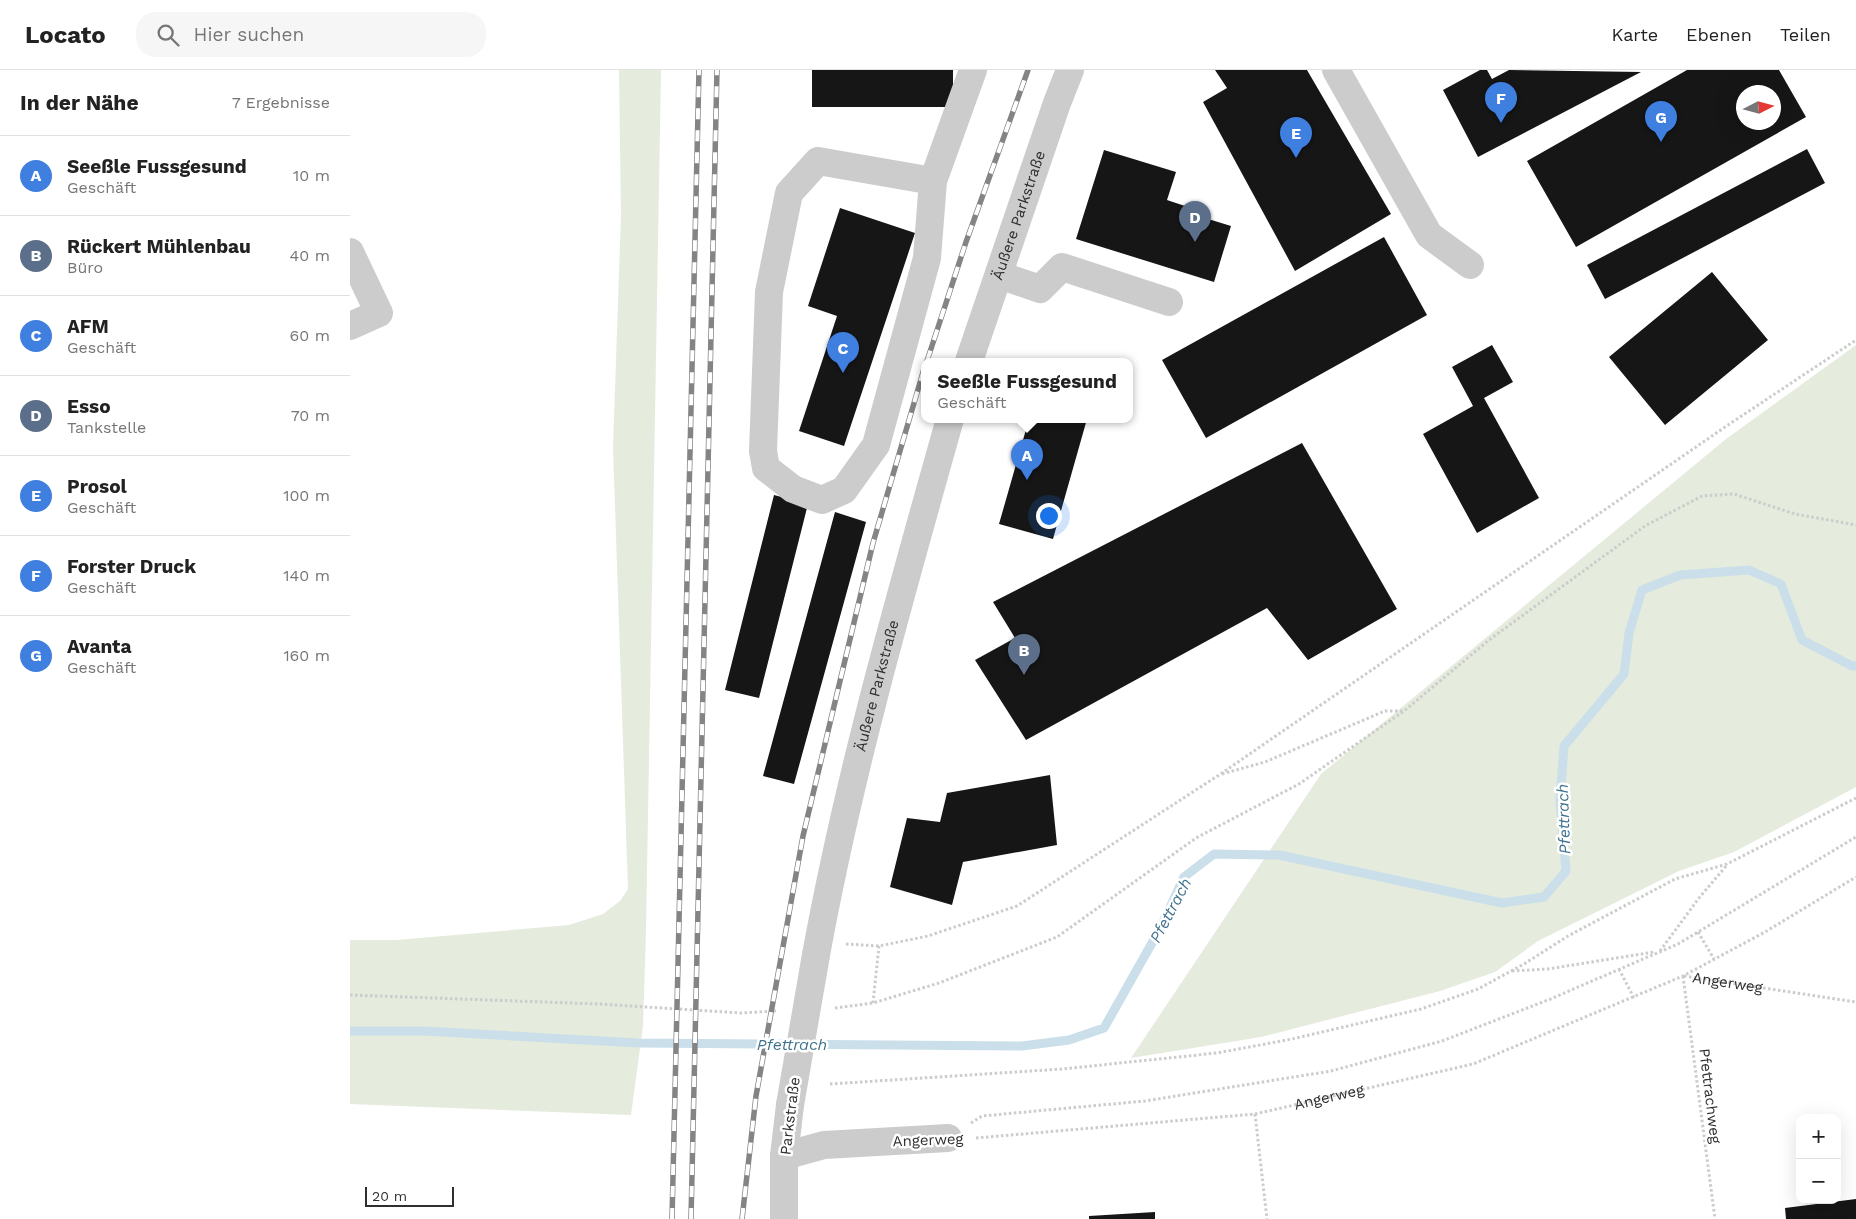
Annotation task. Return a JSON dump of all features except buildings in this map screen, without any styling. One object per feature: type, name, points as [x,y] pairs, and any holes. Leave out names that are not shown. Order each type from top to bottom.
[{"type":"street","points":[[933,181],[818,161],[789,193],[770,292],[763,451],[766,468],[793,489],[822,500],[844,490],[876,446],[927,258],[933,181],[973,70]]},
{"type":"street","name":"Äußere Parkstraße","points":[[970,358],[1070,70]]},
{"type":"street","points":[[1336,70],[1429,235],[1470,265]]},
{"type":"street","points":[[350,252],[379,313],[350,326]]},
{"type":"street","points":[[998,275],[1040,289],[1062,267],[1169,302]]},
{"type":"street","name":"Äußere Parkstraße","points":[[817,947],[827,888],[878,672],[949,423]]},
{"type":"street","name":"Parkstraße","points":[[784,1219],[784,1156],[790,1104],[817,947]]},
{"type":"street","name":"Angerweg","points":[[784,1156],[824,1145],[948,1138]]},
{"type":"path","points":[[817,947],[879,946],[928,936],[1016,906],[1219,775],[1717,432],[1856,340]]},
{"type":"path","points":[[829,1008],[873,1003],[939,983],[1057,937],[1196,838],[1299,784],[1404,711],[1489,640],[1645,526],[1702,496],[1734,494],[1796,514],[1856,525]]},
{"type":"path","points":[[1219,775],[1265,762],[1385,710],[1404,711]]},
{"type":"path","points":[[830,1084],[1062,1069],[1217,1053],[1292,1039],[1421,1009],[1478,989],[1568,936],[1675,879],[1729,863],[1856,798]]},
{"type":"path","points":[[948,1138],[982,1116],[1145,1101],[1331,1071],[1442,1041],[1548,1000],[1678,944],[1856,837]]},
{"type":"path","points":[[1511,971],[1548,969],[1660,951],[1699,898],[1729,863]]},
{"type":"path","points":[[1683,976],[1766,932],[1856,877]]},
{"type":"path","points":[[1698,932],[1714,959]]},
{"type":"path","points":[[873,1003],[879,946]]},
{"type":"path","points":[[1619,969],[1634,998]]},
{"type":"path","name":"Angerweg","points":[[948,1138],[980,1138],[1255,1114],[1473,1064],[1683,976],[1856,1002]]},
{"type":"path","name":"Pfettrachweg","points":[[1683,976],[1715,1219]]},
{"type":"path","points":[[350,995],[599,1004],[741,1013],[780,1011]]},
{"type":"path","points":[[1255,1114],[1267,1219]]},
{"type":"shaded area","points":[[619,70],[661,70],[646,931],[643,1026],[631,1115],[350,1104],[350,940],[397,940],[569,925],[603,914],[620,901],[628,889],[613,447],[621,216]]},
{"type":"shaded area","points":[[1856,345],[1856,787],[1734,852],[1679,871],[1538,941],[1495,972],[1440,991],[1261,1037],[1131,1058],[1321,774],[1726,439]]},
{"type":"waterway","name":"Pfettrach","points":[[350,1031],[424,1031],[638,1043],[1022,1046],[1069,1040],[1104,1028],[1161,927],[1184,877],[1214,854],[1279,855],[1502,903],[1544,897],[1566,871],[1560,800],[1564,746],[1624,674],[1629,633],[1642,590],[1680,575],[1749,570],[1781,584],[1802,640],[1852,666],[1856,666]]},
{"type":"railway","points":[[672,1219],[699,70]]},
{"type":"railway","points":[[691,1219],[717,70]]},
{"type":"railway","points":[[928,358],[966,242],[1028,70]]},
{"type":"railway","points":[[742,1219],[756,1096],[803,836],[873,543],[921,379]]},
{"type":"place","name":"Forster Druck","points":[[1501,123]]},
{"type":"place","name":"Avanta","points":[[1661,142]]},
{"type":"place","name":"Prosol","points":[[1296,158]]},
{"type":"place","name":"Esso","points":[[1195,242]]},
{"type":"place","name":"AFM","points":[[843,373]]},
{"type":"place","name":"Seeßle Fussgesund","points":[[1027,480]]},
{"type":"place","name":"Rückert Mühlenbau","points":[[1024,675]]}]
